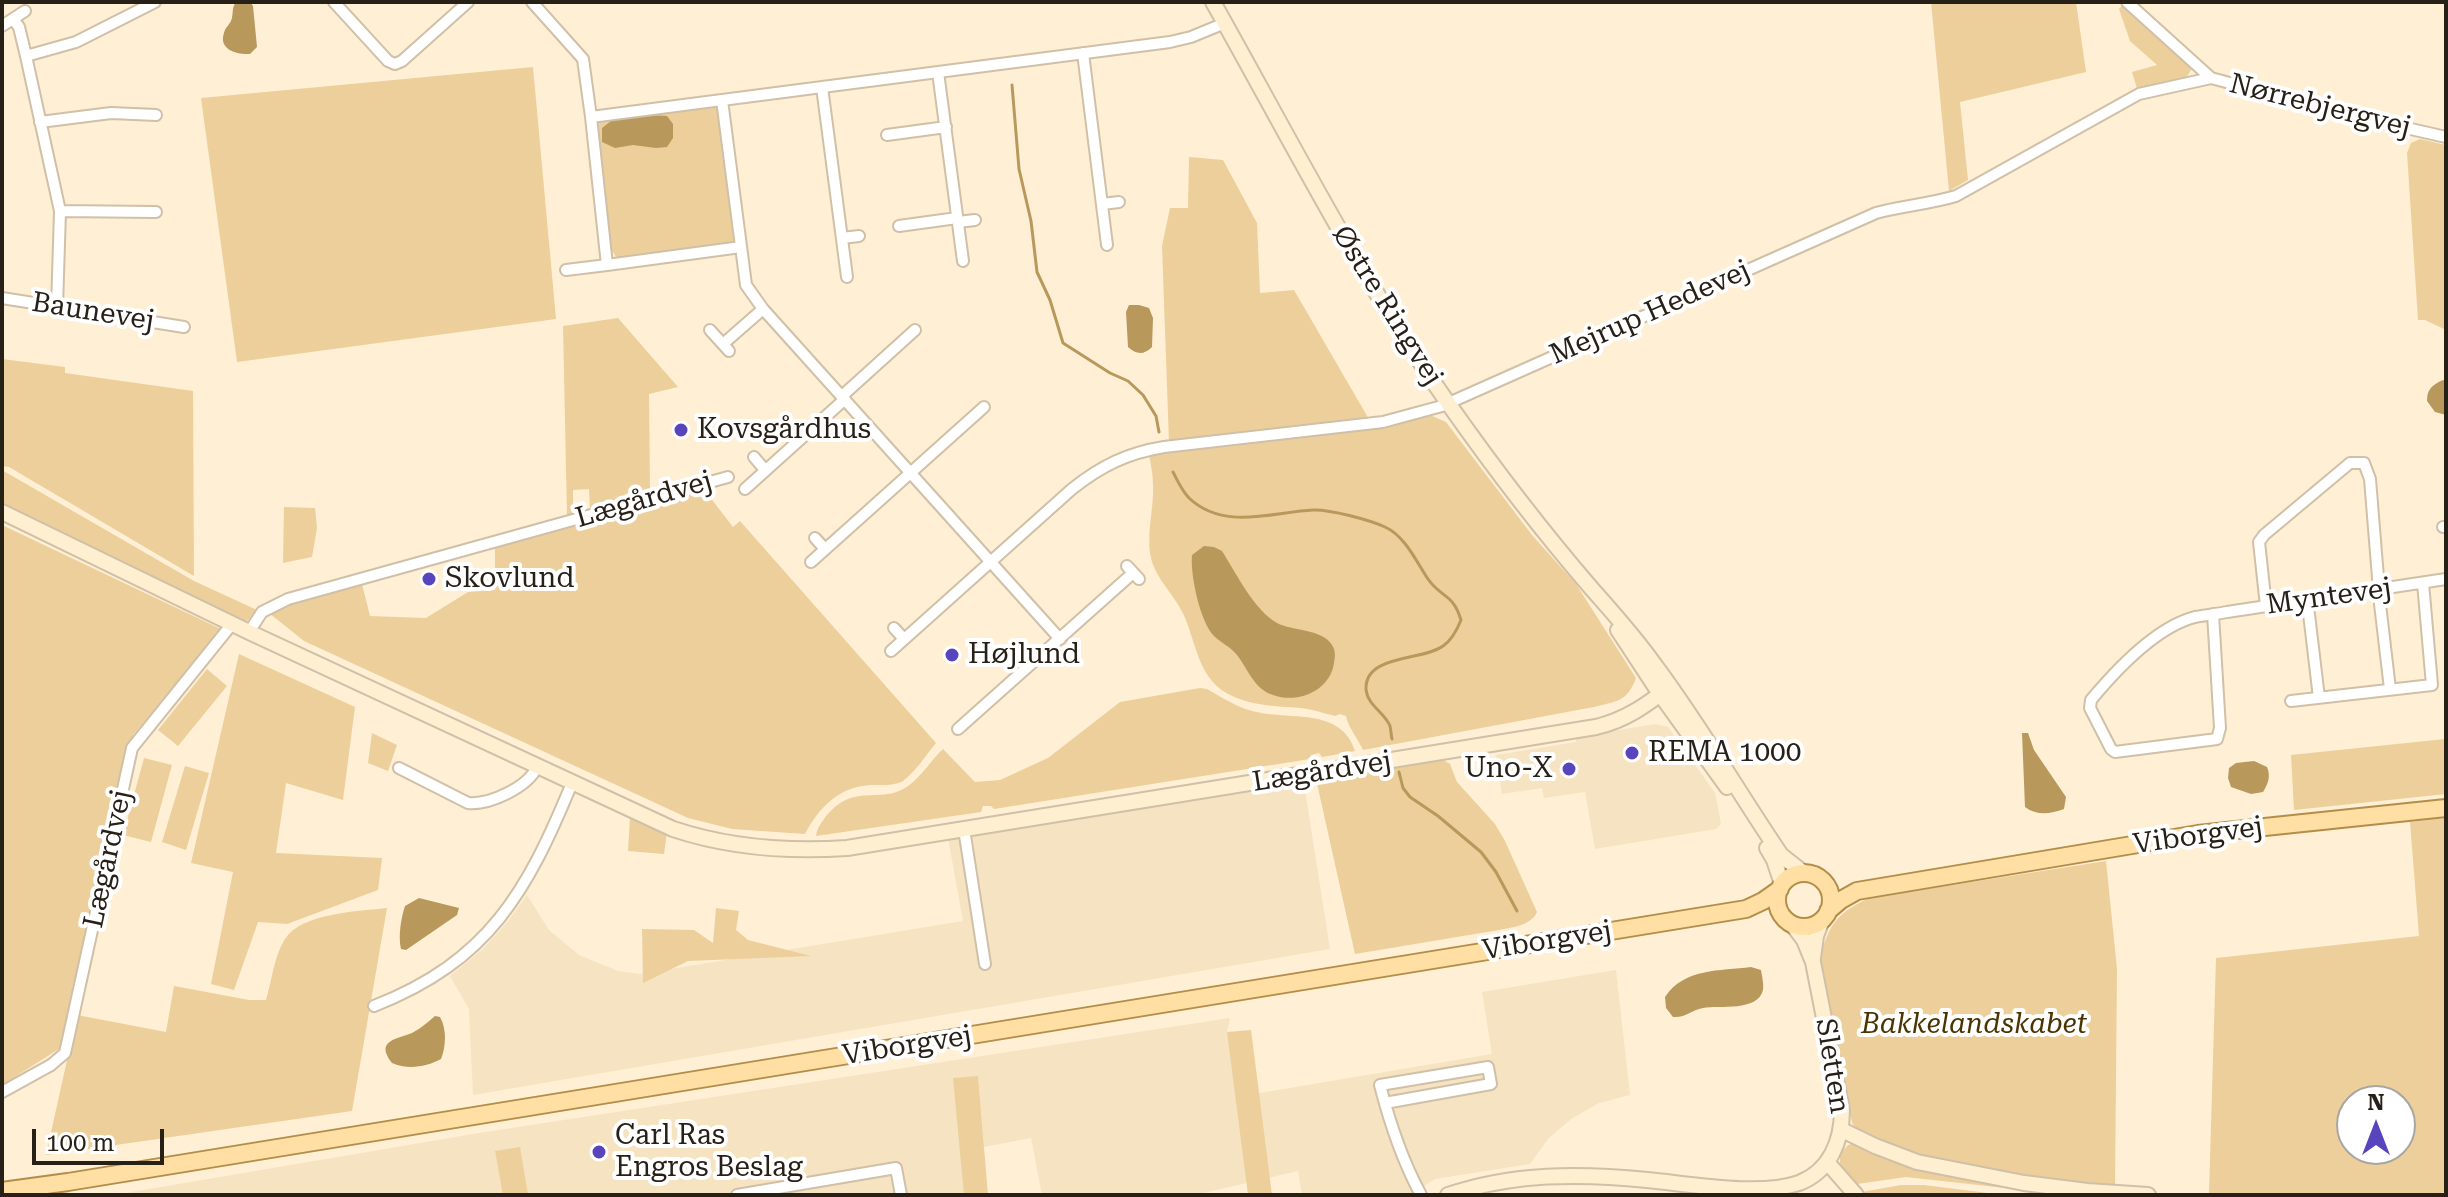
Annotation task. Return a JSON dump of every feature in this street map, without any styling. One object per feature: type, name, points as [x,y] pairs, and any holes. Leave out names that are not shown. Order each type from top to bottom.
[{"type":"main road","name":"Viborgvej","points":[[1825,916],[1841,900],[1857,891],[2198,834],[2446,808]]},
{"type":"main road","points":[[1805,874],[1823,882],[1830,896],[1825,916],[1807,927],[1788,921],[1778,904],[1781,886],[1791,877],[1805,874]]},
{"type":"main road","name":"Viborgvej","points":[[1823,882],[1857,891]]},
{"type":"main road","name":"Viborgvej","points":[[2,1191],[1746,909],[1763,901],[1781,886]]},
{"type":"main road","name":"Viborgvej","points":[[1746,909],[1771,912],[1788,921]]},
{"type":"main road","name":"Viborgvej","points":[[18,1195],[68,1182]]},
{"type":"street","points":[[26,56],[76,42],[155,2]]},
{"type":"street","points":[[334,2],[388,61],[395,64],[468,2]]},
{"type":"street","points":[[532,2],[583,59],[607,265]]},
{"type":"street","name":"Østre Ringvej","points":[[1213,2],[1332,217],[1408,343],[1448,404],[1518,499],[1620,619],[1774,860],[1781,886]]},
{"type":"street","name":"Nørrebjergvej","points":[[2127,2],[2211,78],[2446,137]]},
{"type":"street","points":[[2,26],[25,11]]},
{"type":"street","points":[[13,19],[19,27],[60,211],[57,307]]},
{"type":"street","points":[[591,117],[1170,42],[1225,23]]},
{"type":"street","points":[[1083,53],[1107,245]]},
{"type":"street","points":[[938,72],[963,261]]},
{"type":"street","name":"Mejrup Hedevej","points":[[891,651],[1072,489],[1112,461],[1136,452],[1383,422],[1448,404],[1876,213],[1956,196],[2139,94],[2211,78]]},
{"type":"street","points":[[822,87],[847,277]]},
{"type":"street","points":[[722,100],[746,285],[763,309],[1060,639]]},
{"type":"street","points":[[40,122],[111,113],[156,115]]},
{"type":"street","points":[[887,135],[946,127]]},
{"type":"street","points":[[1102,204],[1119,202]]},
{"type":"street","points":[[60,211],[156,212]]},
{"type":"street","points":[[899,226],[975,220]]},
{"type":"street","points":[[842,238],[859,236]]},
{"type":"street","points":[[566,270],[741,247]]},
{"type":"street","name":"Baunevej","points":[[2,298],[184,327]]},
{"type":"street","points":[[710,330],[726,348],[763,309]]},
{"type":"street","points":[[745,489],[915,329]]},
{"type":"street","points":[[811,562],[984,407]]},
{"type":"street","points":[[754,457],[765,470]]},
{"type":"street","points":[[2266,606],[2259,542],[2350,463],[2364,463],[2370,479],[2379,590]]},
{"type":"street","name":"Lægårdvej","points":[[249,632],[262,612],[288,599],[728,477]]},
{"type":"street","name":"Lægårdvej","points":[[2,512],[249,632],[686,833],[773,850],[847,848],[1596,727],[1634,714],[1665,691]]},
{"type":"street","points":[[815,538],[825,549]]},
{"type":"street","points":[[958,729],[1133,573]]},
{"type":"street","name":"Myntevej","points":[[2213,614],[2220,728],[2217,739],[2115,752],[2090,708],[2091,700],[2145,644],[2193,618],[2213,614],[2446,579]]},
{"type":"street","points":[[2291,701],[2432,685],[2423,583]]},
{"type":"street","points":[[2380,604],[2390,689]]},
{"type":"street","points":[[2309,614],[2319,698]]},
{"type":"street","name":"Lægårdvej","points":[[2,1092],[51,1065],[65,1053],[132,748],[232,624]]},
{"type":"street","points":[[894,628],[904,639]]},
{"type":"street","name":"Østre Ringvej","points":[[1665,691],[1781,855],[1805,874]]},
{"type":"street","points":[[399,768],[468,803],[479,804],[527,780],[537,767]]},
{"type":"street","points":[[374,1006],[426,982],[488,934],[525,883],[572,783]]},
{"type":"street","points":[[964,829],[985,964]]},
{"type":"street","name":"Sletten","points":[[1813,962],[1816,936],[1825,916]]},
{"type":"street","name":"Sletten","points":[[1788,921],[1804,940],[1813,962],[1842,1110],[1842,1130],[1837,1147],[1827,1162]]},
{"type":"street","points":[[1385,1103],[1491,1084],[1488,1067],[1380,1085],[1385,1103],[1400,1152],[1421,1195]]},
{"type":"street","points":[[1842,1130],[1917,1162],[2024,1183],[2148,1195]]},
{"type":"street","points":[[1448,1195],[1576,1175],[1710,1187],[1777,1187],[1809,1178],[1827,1162],[1856,1195]]},
{"type":"street","points":[[737,1195],[896,1168],[901,1195]]},
{"type":"shaded area","points":[[236,2],[250,2],[253,6],[257,47],[250,54],[240,54],[224,44],[225,31]]},
{"type":"shaded area","points":[[649,115],[667,116],[673,124],[673,138],[667,147],[633,145],[615,148],[602,142],[602,128],[611,121]]},
{"type":"shaded area","points":[[1129,305],[1149,308],[1153,318],[1152,347],[1143,353],[1128,347],[1126,312]]},
{"type":"shaded area","points":[[2446,381],[2446,415],[2435,412],[2427,401],[2431,388]]},
{"type":"shaded area","points":[[1204,546],[1222,551],[1246,590],[1269,617],[1283,626],[1328,640],[1335,656],[1331,673],[1320,688],[1293,698],[1266,692],[1235,652],[1214,636],[1200,609],[1193,574],[1192,555]]},
{"type":"shaded area","points":[[1655,724],[1668,727],[1715,793],[1721,824],[1716,829],[1595,849],[1585,792],[1544,798],[1542,788],[1502,794],[1496,755],[1576,742],[1576,737]]},
{"type":"shaded area","points":[[2022,733],[2028,733],[2034,750],[2066,797],[2064,809],[2044,813],[2025,807]]},
{"type":"shaded area","points":[[2254,761],[2268,770],[2263,792],[2251,794],[2231,787],[2229,768],[2236,763]]},
{"type":"shaded area","points":[[1304,784],[1330,949],[473,1095],[469,1009],[450,976],[484,948],[527,895],[549,930],[579,955],[618,971],[640,974],[963,921],[948,838]]},
{"type":"shaded area","points":[[419,898],[459,908],[457,915],[406,950],[401,949],[400,927],[405,906]]},
{"type":"shaded area","points":[[1751,967],[1761,970],[1763,983],[1760,997],[1754,1002],[1703,1008],[1678,1017],[1673,1017],[1666,1008],[1665,997],[1692,976]]},
{"type":"shaded area","points":[[1616,970],[1630,1095],[1599,1103],[1571,1119],[1548,1139],[1530,1164],[1435,1179],[1410,1195],[1302,1195],[1298,1171],[1195,1195],[1042,1195],[1031,1138],[984,1147],[978,1076],[964,1195],[114,1195],[479,1133],[1230,1018],[1227,1032],[1242,1096],[1492,1054],[1482,992]]},
{"type":"shaded area","points":[[435,1016],[440,1017],[445,1032],[441,1059],[417,1067],[392,1063],[387,1055],[387,1045],[415,1031]]},
{"type":"green space","points":[[1931,2],[2076,2],[2086,72],[1960,102],[1968,180],[1949,191]]},
{"type":"green space","points":[[2125,2],[2192,68],[2185,80],[2138,92],[2132,72],[2157,65],[2130,41],[2119,9]]},
{"type":"green space","points":[[533,67],[556,319],[237,362],[201,98]]},
{"type":"green space","points":[[714,106],[719,111],[735,238],[725,245],[616,257],[611,249],[597,126],[601,120]]},
{"type":"green space","points":[[2420,139],[2446,145],[2446,330],[2418,320],[2407,153],[2411,143]]},
{"type":"green space","points":[[1189,157],[1223,160],[1257,223],[1260,293],[1294,290],[1370,421],[1169,442],[1162,246],[1170,208],[1188,208]]},
{"type":"green space","points":[[618,318],[678,387],[649,394],[650,492],[590,510],[589,489],[573,490],[573,514],[567,516],[563,326]]},
{"type":"green space","points":[[2,359],[65,367],[65,373],[193,391],[194,576],[9,467],[2,466]]},
{"type":"green space","points":[[1430,415],[1446,422],[1532,535],[1576,584],[1636,678],[1629,692],[1620,699],[1594,707],[1363,750],[1346,716],[1254,703],[1228,694],[1217,686],[1202,666],[1185,618],[1152,561],[1149,536],[1153,481],[1149,455],[1384,428]]},
{"type":"green space","points":[[2,470],[194,581],[257,610],[247,621],[238,621],[2,505]]},
{"type":"green space","points":[[703,488],[733,527],[740,521],[936,743],[903,781],[861,786],[840,794],[817,815],[805,834],[732,829],[688,818],[304,641],[269,613],[296,602],[362,584],[370,616],[426,618],[468,592],[495,590],[495,547]]},
{"type":"green space","points":[[284,507],[315,508],[317,528],[312,557],[283,563]]},
{"type":"green space","points":[[2,525],[223,630],[133,735],[62,1047],[2,1085]]},
{"type":"green space","points":[[239,654],[355,707],[343,800],[286,783],[276,853],[382,858],[378,890],[287,924],[258,922],[234,990],[211,984],[233,872],[191,863]]},
{"type":"green space","points":[[207,669],[227,686],[178,746],[158,730]]},
{"type":"green space","points":[[1200,688],[1252,711],[1326,721],[1348,737],[1355,751],[1322,757],[1319,753],[1311,755],[1310,759],[994,809],[983,806],[981,812],[816,836],[824,819],[845,800],[898,792],[918,778],[943,749],[975,782],[1000,780],[1048,758],[1120,702]]},
{"type":"green space","points":[[2446,707],[2446,794],[2294,810],[2291,755],[2445,739]]},
{"type":"green space","points":[[372,733],[397,745],[388,771],[368,763]]},
{"type":"green space","points":[[144,758],[172,765],[151,842],[123,835]]},
{"type":"green space","points":[[1443,760],[1450,764],[1457,782],[1495,824],[1537,912],[1526,923],[1515,927],[1355,954],[1316,779]]},
{"type":"green space","points":[[185,766],[209,773],[186,850],[162,842]]},
{"type":"green space","points":[[630,817],[667,832],[664,854],[628,851]]},
{"type":"green space","points":[[2446,818],[2446,1192],[2430,1195],[2209,1193],[2216,958],[2419,936],[2410,822]]},
{"type":"green space","name":"Bakkelandskabet","points":[[2106,861],[2117,969],[2115,1186],[2046,1182],[1916,1156],[1870,1137],[1853,1125],[1820,958],[1836,921],[1849,909],[1869,898]]},
{"type":"green space","points":[[387,908],[352,1111],[46,1155],[77,1015],[166,1032],[174,986],[249,1000],[266,1000],[278,953],[293,930],[332,915]]},
{"type":"green space","points":[[716,908],[739,911],[736,930],[748,940],[811,956],[688,961],[643,983],[642,929],[694,930],[713,943]]},
{"type":"green space","points":[[1251,1030],[1272,1195],[1248,1195],[1227,1032]]},
{"type":"green space","points":[[978,1076],[988,1195],[964,1195],[953,1078]]},
{"type":"green space","points":[[1854,1143],[2023,1190],[1906,1177],[1857,1184],[1840,1166],[1840,1154]]},
{"type":"green space","points":[[520,1147],[528,1195],[503,1195],[495,1151]]},
{"type":"green space","points":[[1901,1185],[2004,1195],[1863,1195],[1862,1192]]},
{"type":"waterway","points":[[1012,85],[1019,169],[1031,221],[1037,272],[1050,300],[1063,343],[1128,381],[1143,395],[1156,416],[1159,432]]},
{"type":"waterway","points":[[1173,472],[1189,498],[1217,514],[1249,517],[1329,511],[1385,527],[1404,543],[1433,585],[1454,605],[1461,620],[1443,646],[1385,664],[1368,678],[1367,695],[1388,721],[1392,739]]},
{"type":"waterway","points":[[1399,772],[1403,788],[1410,797],[1481,852],[1517,911]]},
{"type":"place","name":"Kovsgårdhus","points":[[681,430]]},
{"type":"place","name":"Skovlund","points":[[429,579]]},
{"type":"place","name":"Højlund","points":[[952,655]]},
{"type":"place","name":"REMA 1000","points":[[1632,753]]},
{"type":"place","name":"Uno-X","points":[[1569,769]]},
{"type":"place","name":"Carl Ras Engros Beslag","points":[[599,1152]]}]
